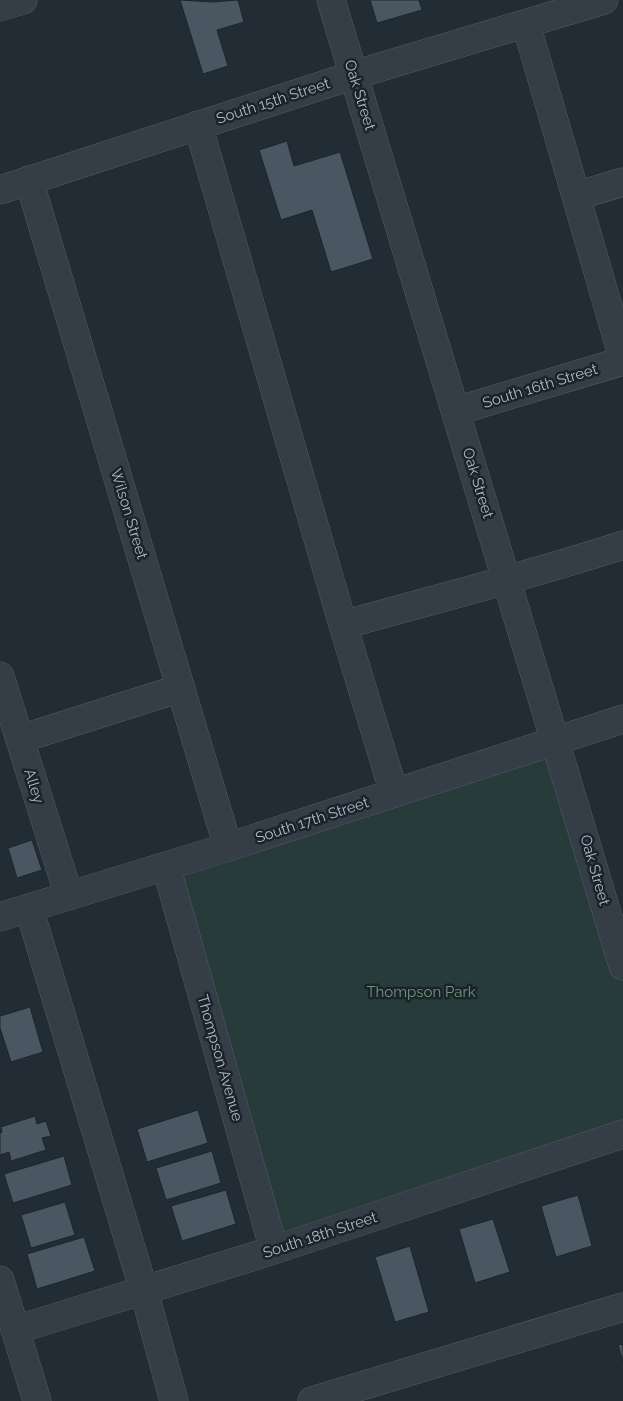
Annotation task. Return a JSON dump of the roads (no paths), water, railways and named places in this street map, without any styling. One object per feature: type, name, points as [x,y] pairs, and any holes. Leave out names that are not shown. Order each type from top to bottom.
[{"type":"street","points":[[0,7],[23,0]]},
{"type":"street","name":"Oak Street","points":[[331,0],[556,739],[615,911],[623,966]]},
{"type":"street","name":"South 15th Street","points":[[0,190],[354,75],[604,0]]},
{"type":"street","points":[[526,24],[623,360]]},
{"type":"street","points":[[198,125],[343,625],[394,793]]},
{"type":"street","name":"Wilson Street","points":[[29,180],[228,848]]},
{"type":"street","points":[[576,196],[623,182]]},
{"type":"street","name":"South 16th Street","points":[[456,411],[623,360]]},
{"type":"street","points":[[343,625],[507,578],[546,570],[623,545]]},
{"type":"street","name":"Alley","points":[[0,676],[69,896]]},
{"type":"street","points":[[20,739],[181,688]]},
{"type":"street","name":"South 17th Street","points":[[0,917],[228,848],[556,739],[623,719]]},
{"type":"street","name":"Thompson Avenue","points":[[166,866],[274,1250]]},
{"type":"street","points":[[29,908],[144,1290],[174,1401]]},
{"type":"street","name":"South 18th Street","points":[[15,1330],[274,1250],[623,1134]]},
{"type":"street","points":[[1,1284],[38,1401]]},
{"type":"street","points":[[312,1401],[623,1307]]},
{"type":"park label","name":"Thompson Park","points":[[421,992]]}]
